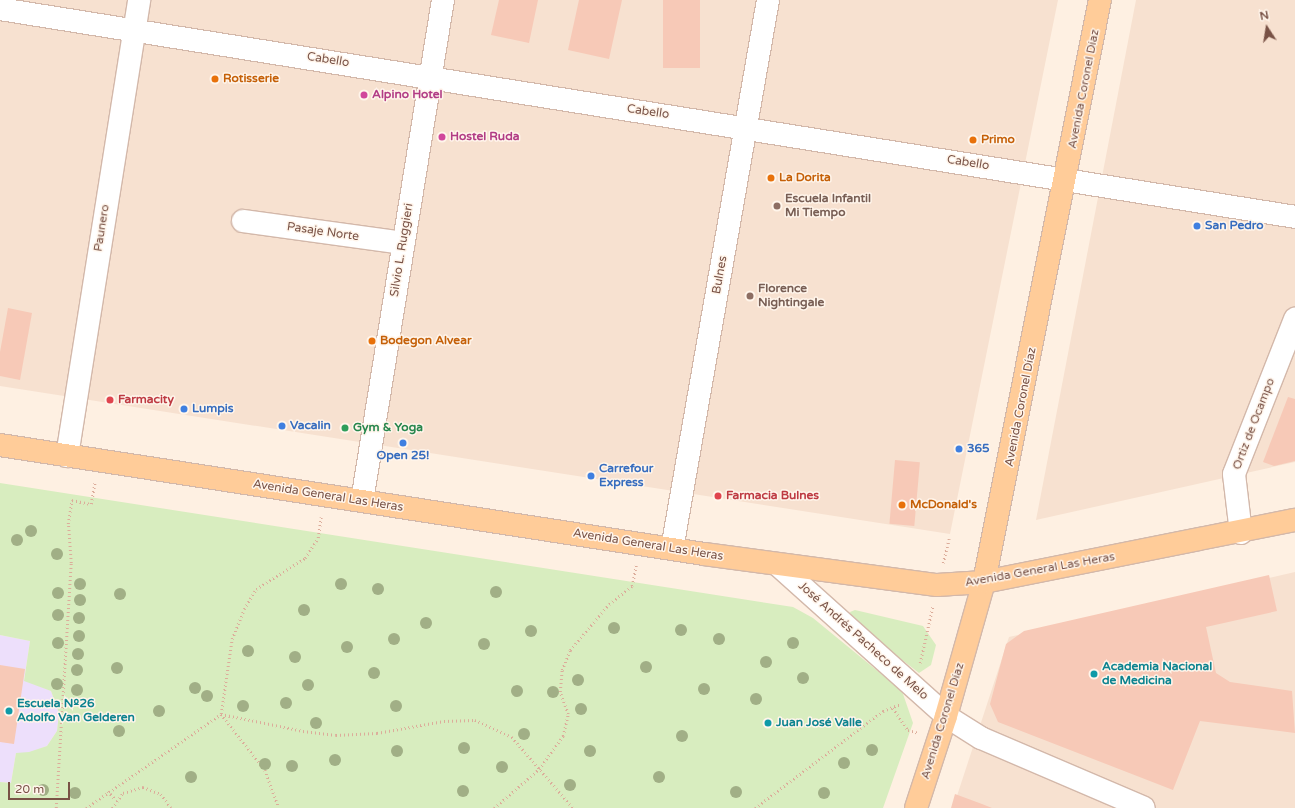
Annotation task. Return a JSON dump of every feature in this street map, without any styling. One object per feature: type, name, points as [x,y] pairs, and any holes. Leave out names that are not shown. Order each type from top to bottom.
[{"type":"main road","name":"Avenida Coronel Díaz","points":[[916,808],[946,716],[984,582],[1067,179],[1100,0]]},
{"type":"main road","name":"Avenida General Las Heras","points":[[0,445],[778,565],[938,585],[984,582],[1241,533],[1295,520]]},
{"type":"street","name":"Paunero","points":[[67,456],[133,29],[139,0]]},
{"type":"street","name":"Silvio L. Ruggieri","points":[[362,501],[402,243],[443,0]]},
{"type":"street","name":"Bulnes","points":[[672,549],[768,0]]},
{"type":"street","name":"Cabello","points":[[0,9],[746,126],[1295,217]]},
{"type":"street","name":"Pasaje Norte","points":[[243,221],[402,243]]},
{"type":"street","name":"Ortiz de Ocampo","points":[[1241,533],[1234,474],[1295,318]]},
{"type":"street","name":"José Andrés Pacheco de Melo","points":[[778,565],[946,716],[981,738],[1144,808]]},
{"type":"path","points":[[56,808],[71,563],[68,524],[72,500],[91,504],[98,460]]},
{"type":"path","points":[[279,808],[265,770],[221,714],[232,639],[244,610],[256,589],[305,558],[318,538],[325,495]]},
{"type":"path","points":[[755,808],[883,711],[905,702],[913,685],[949,539]]},
{"type":"path","points":[[494,808],[539,768],[563,736],[567,724],[568,714],[560,692],[562,670],[570,650],[609,604],[632,586],[640,544]]},
{"type":"path","points":[[86,808],[108,791],[221,714],[303,731],[336,735],[377,733],[444,721],[475,720],[512,737],[573,808]]},
{"type":"path","points":[[112,808],[116,800],[132,788],[143,787],[162,794],[170,808]]},
{"type":"path","points":[[108,791],[116,800]]},
{"type":"shaded area","points":[[0,0],[1058,0],[950,534],[0,386]]},
{"type":"shaded area","points":[[1136,0],[1295,0],[1295,462],[1036,520]]},
{"type":"shaded area","points":[[1295,572],[1295,808],[953,808],[1009,637]]},
{"type":"shaded area","points":[[0,635],[30,641],[24,680],[51,691],[59,713],[57,731],[47,746],[29,753],[16,753],[11,783],[0,782]]},
{"type":"green space","points":[[0,483],[793,607],[813,618],[902,691],[913,723],[883,808],[0,808],[0,782],[11,783],[16,753],[29,752],[47,746],[57,731],[59,713],[51,691],[24,681],[30,641],[0,635]]},
{"type":"green space","points":[[855,610],[923,626],[936,645],[931,665],[919,673],[852,621],[850,612]]},
{"type":"building","points":[[499,0],[538,0],[529,43],[491,35]]},
{"type":"building","points":[[579,0],[622,0],[609,59],[568,50]]},
{"type":"building","points":[[663,0],[700,0],[700,68],[663,68]]},
{"type":"building","points":[[8,308],[32,313],[20,380],[0,376],[0,352]]},
{"type":"building","points":[[1288,397],[1295,399],[1295,461],[1274,466],[1263,462]]},
{"type":"building","name":"McDonald's","points":[[895,460],[920,462],[914,526],[889,524]]},
{"type":"building","name":"Academia Nacional de Medicina","points":[[1269,575],[1277,611],[1206,627],[1216,673],[1230,682],[1292,691],[1295,733],[1200,721],[1173,790],[998,722],[990,704],[1006,644],[1024,631]]},
{"type":"building","name":"Escuela Nº26 Adolfo Van Gelderen","points":[[0,665],[25,669],[14,744],[0,742]]},
{"type":"building","points":[[955,794],[982,804],[992,808],[951,808]]},
{"type":"place","name":"Rotisserie","points":[[215,79]]},
{"type":"place","name":"Alpino Hotel","points":[[364,95]]},
{"type":"place","name":"Hostel Ruda","points":[[442,137]]},
{"type":"place","name":"Primo","points":[[973,140]]},
{"type":"place","name":"La Dorita","points":[[771,178]]},
{"type":"place","name":"Escuela Infantil Mi Tiempo","points":[[777,206]]},
{"type":"place","name":"San Pedro","points":[[1197,226]]},
{"type":"place","name":"Florence Nightingale","points":[[750,296]]},
{"type":"place","name":"Bodegon Alvear","points":[[372,341]]},
{"type":"place","name":"Farmacity","points":[[110,400]]},
{"type":"place","name":"Lumpis","points":[[184,409]]},
{"type":"place","name":"Vacalin","points":[[282,426]]},
{"type":"place","name":"Gym & Yoga","points":[[345,428]]},
{"type":"place","name":"Open 25!","points":[[403,443]]},
{"type":"place","name":"365","points":[[959,449]]},
{"type":"place","name":"Carrefour Express","points":[[591,476]]},
{"type":"place","name":"Farmacia Bulnes","points":[[718,496]]},
{"type":"place","name":"McDonald's","points":[[902,505]]},
{"type":"place","name":"Academia Nacional de Medicina","points":[[1094,674]]},
{"type":"place","name":"Escuela Nº26 Adolfo Van Gelderen","points":[[9,711]]},
{"type":"place","name":"Juan José Valle","points":[[768,723]]}]
